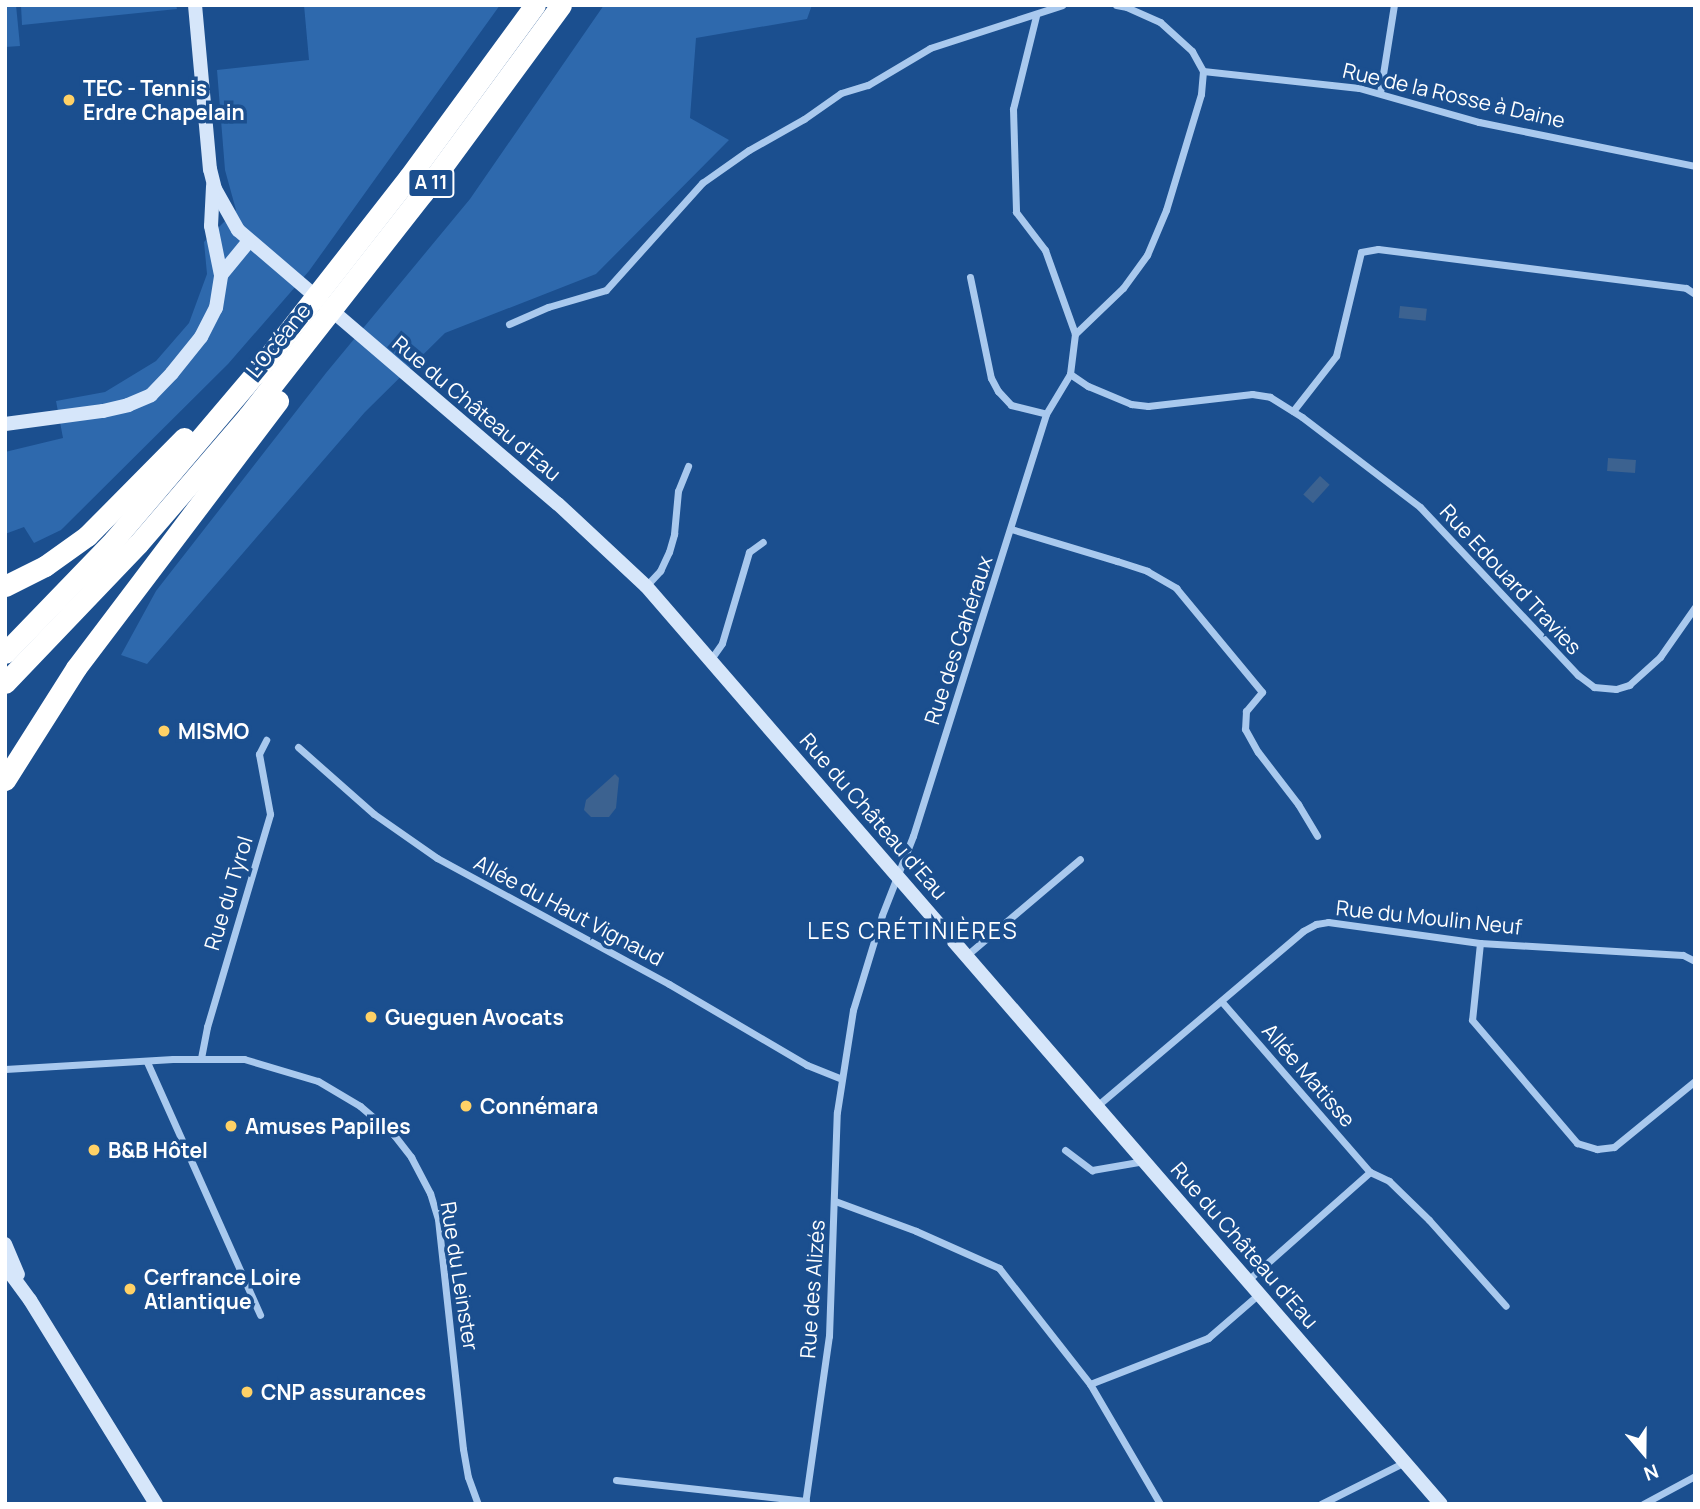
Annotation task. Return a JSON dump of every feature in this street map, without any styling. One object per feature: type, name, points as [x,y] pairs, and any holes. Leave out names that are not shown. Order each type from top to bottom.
[{"type":"highway","name":"L’Océane","points":[[5,653],[114,540],[214,423],[379,216],[535,5]]},
{"type":"highway","name":"L’Océane","points":[[5,683],[138,544],[296,357],[423,194],[561,5]]},
{"type":"highway","points":[[5,780],[76,668],[298,376],[296,357]]},
{"type":"highway","points":[[5,586],[45,566],[87,536],[186,437],[214,423]]},
{"type":"street","points":[[5,424],[103,411],[151,395],[189,352],[211,320],[220,275],[211,213],[214,185],[208,157],[195,5]]},
{"type":"street","points":[[509,324],[548,307],[607,290],[702,183],[749,150],[841,93],[868,85],[930,48],[1036,16],[1062,5]]},
{"type":"street","points":[[1036,16],[1013,109],[1016,212],[1045,250],[1075,334],[1123,288],[1147,255],[1174,184],[1201,94],[1203,71],[1192,51],[1160,22],[1116,5]]},
{"type":"street","points":[[1380,93],[1394,5]]},
{"type":"street","name":"Rue de la Rosse à Daine","points":[[1203,71],[1359,88],[1479,122],[1695,166]]},
{"type":"street","name":"Rue du Château d'Eau","points":[[214,185],[238,230],[270,261],[558,504],[646,586],[1441,1504]]},
{"type":"street","points":[[215,249],[238,230]]},
{"type":"street","points":[[220,275],[249,241]]},
{"type":"street","points":[[1293,411],[1336,356],[1361,252],[1378,249],[1686,289],[1695,294]]},
{"type":"street","points":[[970,277],[991,378],[998,391],[1011,405],[1046,414]]},
{"type":"street","name":"Rue des Cahéraux","points":[[840,1078],[853,1010],[882,915],[899,876],[1046,414],[1070,374],[1075,334]]},
{"type":"street","name":"Rue Edouard Travies","points":[[1070,374],[1093,389],[1131,404],[1148,406],[1252,394],[1270,397],[1293,411],[1420,507],[1577,675],[1594,687],[1616,689],[1629,685],[1660,657],[1695,607]]},
{"type":"street","points":[[646,586],[660,571],[668,552],[674,534],[678,491],[688,466]]},
{"type":"street","points":[[1011,528],[1147,571],[1176,588],[1262,692],[1246,711],[1245,729],[1258,752],[1298,804],[1317,836]]},
{"type":"street","points":[[711,659],[722,643],[749,552],[763,542]]},
{"type":"street","name":"Rue du Tyrol","points":[[201,1058],[206,1027],[270,814],[259,754],[266,740]]},
{"type":"street","name":"Allée du Haut Vignaud","points":[[298,747],[374,814],[437,858],[669,984],[807,1065],[840,1078]]},
{"type":"street","points":[[967,955],[1080,859]]},
{"type":"street","name":"Rue du Moulin Neuf","points":[[1098,1105],[1303,931],[1316,924],[1328,922],[1480,943],[1683,955],[1695,961]]},
{"type":"street","points":[[1480,943],[1472,1020],[1577,1143],[1597,1149],[1614,1147],[1695,1081]]},
{"type":"street","name":"Allée Matisse","points":[[1222,1002],[1370,1172],[1389,1181],[1429,1220],[1506,1306]]},
{"type":"street","name":"Rue du Leinster","points":[[5,1069],[201,1058],[244,1059],[318,1081],[370,1113],[394,1135],[411,1157],[430,1193],[438,1219],[463,1449],[468,1477],[478,1504]]},
{"type":"street","points":[[148,1062],[260,1315]]},
{"type":"street","name":"Rue des Alizés","points":[[616,1480],[806,1502],[829,1336],[840,1078]]},
{"type":"street","points":[[1065,1150],[1092,1170],[1144,1161]]},
{"type":"street","points":[[1248,1280],[1370,1172]]},
{"type":"street","points":[[835,1201],[985,1260],[999,1268],[1090,1384],[1160,1504]]},
{"type":"street","points":[[5,1244],[30,1300]]},
{"type":"street","points":[[5,1266],[30,1300],[156,1504]]},
{"type":"street","points":[[1090,1384],[1208,1338],[1260,1293]]},
{"type":"street","points":[[1321,1504],[1406,1461]]},
{"type":"street","points":[[1643,1504],[1695,1476]]},
{"type":"shaded area","points":[[5,5],[16,5],[20,46],[5,47]]},
{"type":"shaded area","points":[[21,5],[176,5],[177,9],[22,25]]},
{"type":"shaded area","points":[[304,5],[500,5],[309,271],[228,364],[61,530],[34,543],[24,527],[5,534],[5,452],[63,438],[56,401],[105,392],[156,361],[189,323],[207,274],[204,242],[236,210],[225,170],[217,70],[309,60]]},
{"type":"shaded area","points":[[604,5],[812,5],[807,19],[696,38],[690,118],[729,140],[596,274],[445,333],[365,412],[147,664],[121,655],[156,591],[326,373],[470,199]]},
{"type":"shaded area","points":[[1400,306],[1427,309],[1426,321],[1399,318]]},
{"type":"shaded area","points":[[1608,458],[1636,460],[1635,473],[1607,471]]},
{"type":"shaded area","points":[[1320,476],[1330,485],[1313,503],[1303,495]]},
{"type":"shaded area","points":[[615,774],[619,778],[616,808],[609,817],[591,817],[584,810],[586,800]]},
{"type":"place","name":"TEC - Tennis Erdre Chapelain","points":[[69,100]]},
{"type":"place","name":"MISMO","points":[[164,731]]},
{"type":"place","name":"Gueguen Avocats","points":[[371,1017]]},
{"type":"place","name":"Connémara","points":[[466,1106]]},
{"type":"place","name":"Amuses Papilles","points":[[231,1126]]},
{"type":"place","name":"B&B Hôtel","points":[[94,1150]]},
{"type":"place","name":"Cerfrance Loire Atlantique","points":[[130,1289]]},
{"type":"place","name":"CNP assurances","points":[[247,1392]]},
{"type":"district","name":"LES CRÉTINIÈRES","points":[[913,930]]}]
